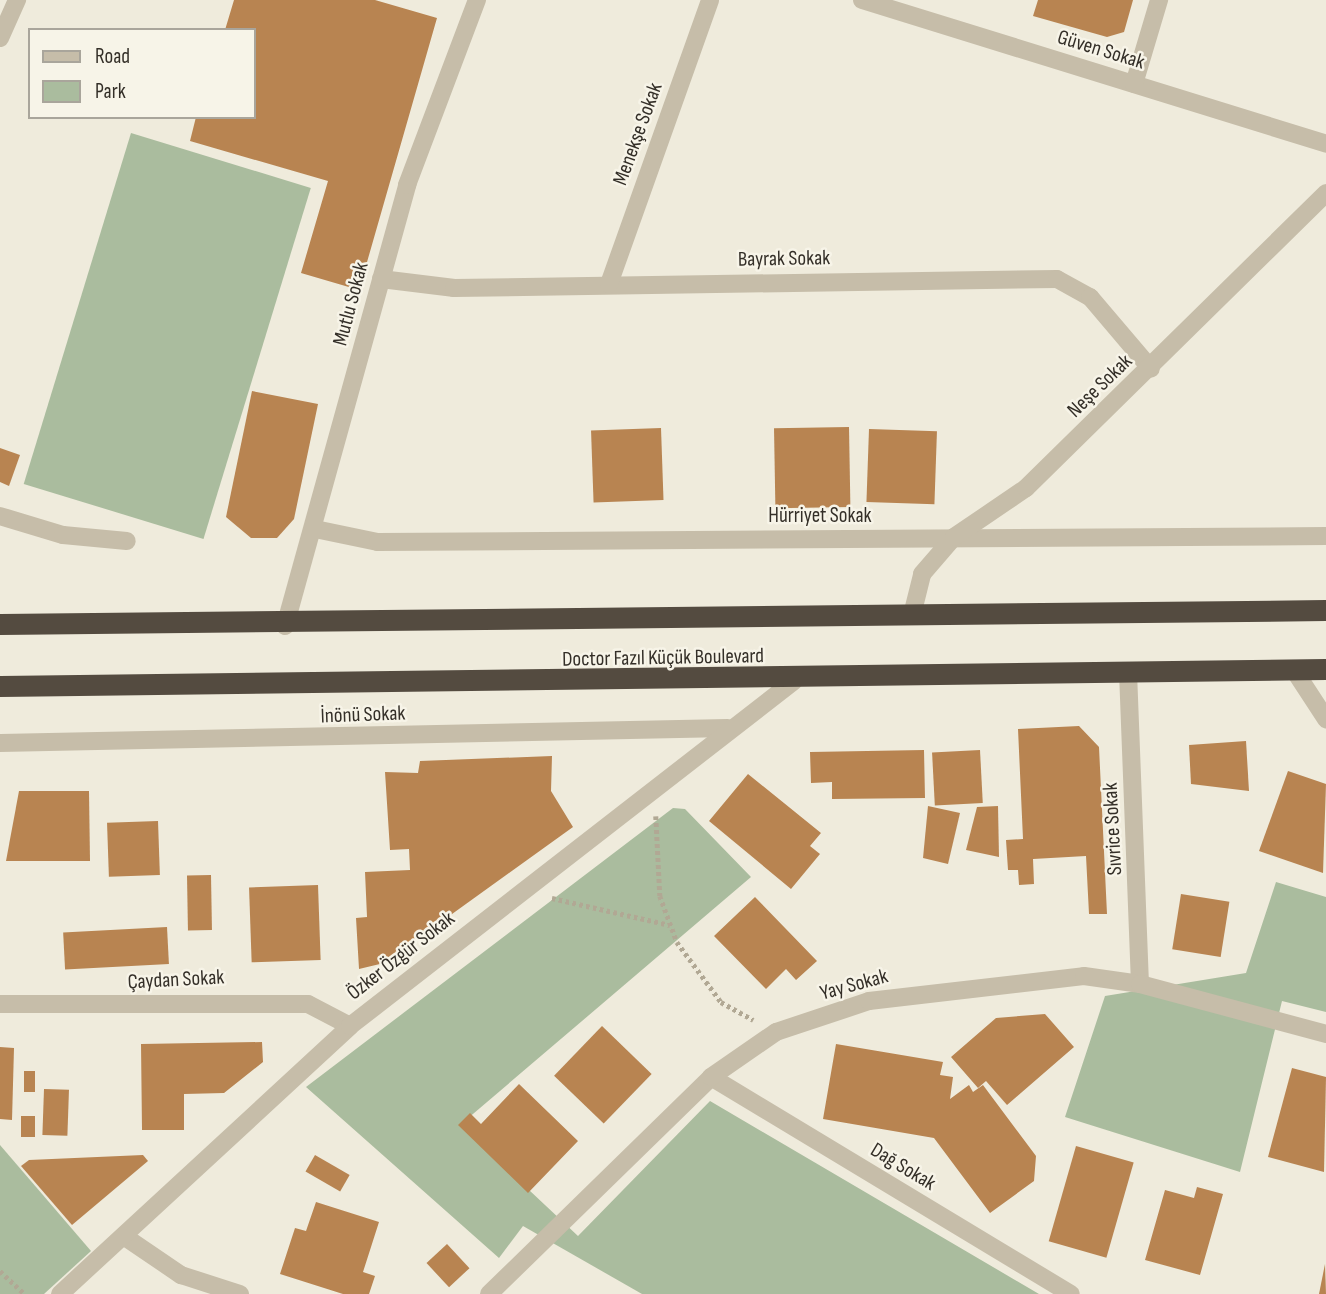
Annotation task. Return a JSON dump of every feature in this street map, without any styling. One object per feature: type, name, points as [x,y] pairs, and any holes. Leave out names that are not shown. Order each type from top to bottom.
[{"type":"highway","name":"Doctor Fazıl Küçük Boulevard","points":[[0,624],[285,626],[913,611],[1326,610]]},
{"type":"highway","name":"Doctor Fazıl Küçük Boulevard","points":[[0,686],[794,681],[1326,669]]},
{"type":"street","name":"Mutlu Sokak","points":[[285,626],[315,529],[407,185],[477,0]]},
{"type":"street","name":"Menekşe Sokak","points":[[609,284],[710,0]]},
{"type":"street","name":"Güven Sokak","points":[[862,0],[1326,144]]},
{"type":"street","points":[[1134,84],[1159,0]]},
{"type":"street","points":[[0,38],[11,1]]},
{"type":"street","name":"Neşe Sokak","points":[[913,611],[922,574],[954,537],[1026,488],[1151,369],[1326,193]]},
{"type":"street","name":"Bayrak Sokak","points":[[381,279],[454,288],[1057,279],[1090,298],[1151,369]]},
{"type":"street","points":[[0,516],[63,535],[127,541]]},
{"type":"street","name":"Hürriyet Sokak","points":[[315,529],[378,542],[1326,536]]},
{"type":"street","points":[[1294,670],[1326,719]]},
{"type":"street","name":"Sıvrice Sokak","points":[[1128,672],[1140,984]]},
{"type":"street","name":"Özker Özgür Sokak","points":[[60,1294],[125,1237],[350,1026],[728,727],[794,681]]},
{"type":"street","name":"İnönü Sokak","points":[[0,743],[728,727]]},
{"type":"street","name":"Yay Sokak","points":[[489,1294],[711,1077],[776,1032],[869,1001],[1019,979],[1084,976],[1140,984],[1326,1034]]},
{"type":"street","name":"Çaydan Sokak","points":[[0,1004],[308,1004],[350,1026]]},
{"type":"street","name":"Dağ Sokak","points":[[711,1077],[1071,1294]]},
{"type":"street","points":[[125,1237],[181,1275],[240,1294]]},
{"type":"path","points":[[654,786],[660,896],[671,925],[721,1002],[776,1032]]},
{"type":"path","points":[[519,892],[671,925]]},
{"type":"path","points":[[0,1270],[25,1294]]},
{"type":"green space","points":[[131,133],[311,188],[203,539],[24,484]]},
{"type":"green space","points":[[673,808],[685,809],[751,877],[460,1125],[578,1236],[710,1101],[1039,1294],[642,1294],[523,1226],[499,1258],[306,1087]]},
{"type":"green space","points":[[1276,882],[1326,897],[1326,1012],[1282,1001],[1240,1172],[1065,1117],[1105,996],[1246,973]]},
{"type":"green space","points":[[0,1145],[91,1251],[44,1294],[0,1294]]},
{"type":"building","points":[[234,0],[375,0],[437,18],[359,290],[301,273],[328,181],[190,141],[196,119],[256,119],[256,28],[226,28]]},
{"type":"building","points":[[1038,0],[1133,0],[1124,32],[1107,37],[1033,16]]},
{"type":"building","points":[[252,391],[318,404],[294,519],[277,538],[251,538],[226,517]]},
{"type":"building","points":[[849,427],[850,507],[775,508],[774,428]]},
{"type":"building","points":[[661,428],[664,500],[594,502],[591,430]]},
{"type":"building","points":[[869,429],[937,431],[934,504],[866,502]]},
{"type":"building","points":[[0,448],[20,455],[9,486],[0,482]]},
{"type":"building","points":[[1079,726],[1099,747],[1107,914],[1089,914],[1086,856],[1033,859],[1034,884],[1019,885],[1018,870],[1008,870],[1006,840],[1023,839],[1018,729]]},
{"type":"building","points":[[1246,741],[1249,791],[1191,784],[1189,745]]},
{"type":"building","points":[[924,750],[925,798],[832,799],[832,782],[811,783],[810,752]]},
{"type":"building","points":[[980,750],[983,803],[935,805],[932,753]]},
{"type":"building","points":[[552,756],[551,791],[573,827],[384,963],[359,969],[356,918],[367,917],[365,872],[410,870],[409,849],[390,850],[385,772],[418,773],[420,761]]},
{"type":"building","points":[[1288,771],[1326,784],[1323,873],[1259,851]]},
{"type":"building","points":[[748,774],[821,833],[810,846],[820,854],[791,889],[709,821]]},
{"type":"building","points":[[19,791],[89,791],[90,861],[6,861]]},
{"type":"building","points":[[928,806],[960,813],[948,864],[923,858]]},
{"type":"building","points":[[998,806],[999,857],[966,850],[977,807]]},
{"type":"building","points":[[158,821],[160,875],[109,877],[107,823]]},
{"type":"building","points":[[187,875],[211,875],[212,930],[188,930]]},
{"type":"building","points":[[318,885],[321,960],[252,962],[249,887]]},
{"type":"building","points":[[1181,894],[1229,902],[1221,957],[1172,949]]},
{"type":"building","points":[[755,897],[817,961],[796,980],[786,969],[766,989],[714,936]]},
{"type":"building","points":[[167,927],[169,964],[65,969],[63,932]]},
{"type":"building","points":[[1045,1014],[1074,1047],[1007,1105],[986,1081],[978,1088],[951,1057],[996,1018]]},
{"type":"building","points":[[602,1026],[652,1074],[604,1124],[554,1076]]},
{"type":"building","points":[[262,1042],[263,1062],[224,1093],[184,1094],[184,1130],[142,1130],[141,1044]]},
{"type":"building","points":[[836,1044],[943,1062],[940,1075],[953,1077],[950,1099],[969,1085],[973,1092],[983,1085],[1036,1156],[1034,1181],[990,1213],[934,1138],[823,1119]]},
{"type":"building","points":[[0,1047],[14,1048],[12,1120],[0,1119]]},
{"type":"building","points":[[1292,1068],[1326,1077],[1324,1172],[1268,1157]]},
{"type":"building","points":[[24,1071],[35,1071],[35,1092],[24,1092]]},
{"type":"building","points":[[519,1084],[578,1141],[528,1193],[458,1125],[470,1113],[481,1124]]},
{"type":"building","points":[[44,1089],[69,1090],[67,1136],[42,1135]]},
{"type":"building","points":[[21,1116],[35,1116],[35,1137],[21,1137]]},
{"type":"building","points":[[1076,1146],[1134,1163],[1106,1258],[1049,1241]]},
{"type":"building","points":[[143,1155],[148,1161],[72,1225],[21,1166],[29,1160]]},
{"type":"building","points":[[315,1155],[350,1175],[340,1191],[306,1171]]},
{"type":"building","points":[[1197,1187],[1223,1194],[1200,1275],[1145,1260],[1165,1190],[1194,1198]]},
{"type":"building","points":[[316,1202],[379,1222],[363,1272],[375,1276],[369,1294],[343,1294],[280,1274],[295,1228],[306,1231]]},
{"type":"building","points":[[447,1244],[470,1268],[449,1287],[427,1263]]},
{"type":"building","points":[[1325,1264],[1326,1294],[1319,1294]]}]
